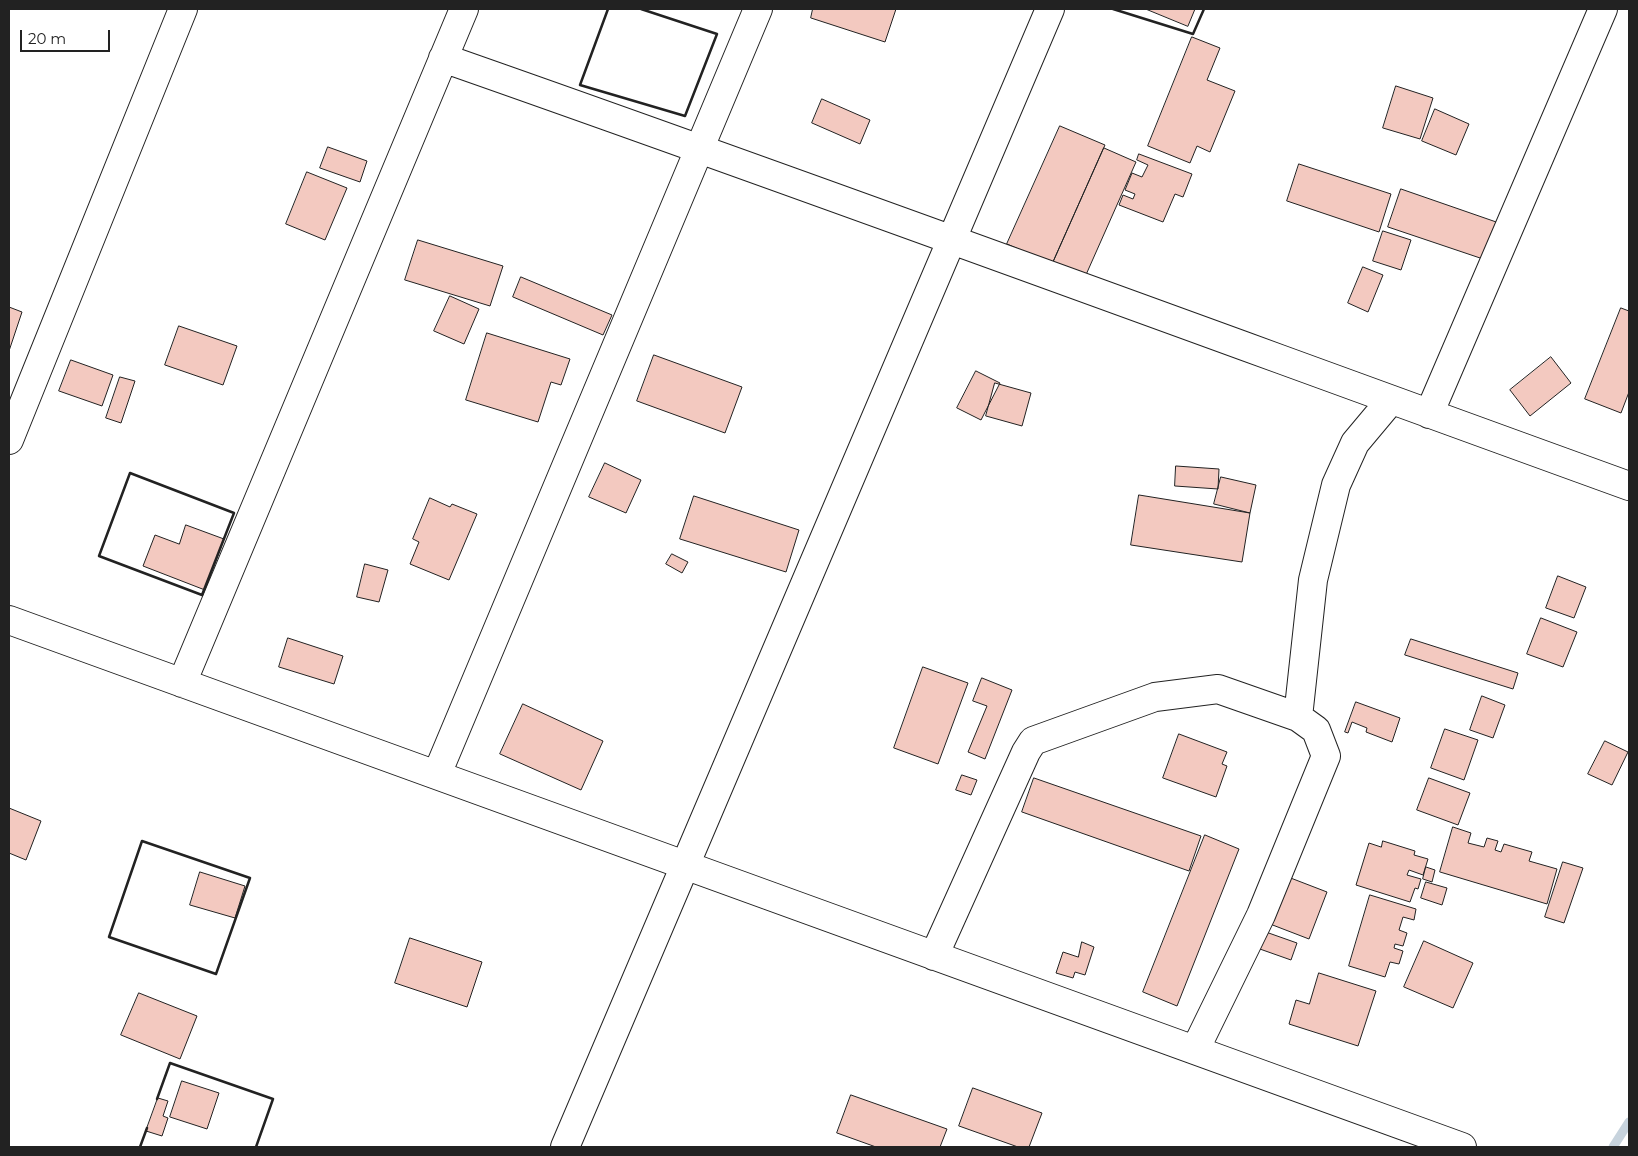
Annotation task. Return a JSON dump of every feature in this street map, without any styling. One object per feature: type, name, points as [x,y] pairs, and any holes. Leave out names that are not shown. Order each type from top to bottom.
[{"type":"street","points":[[9,440],[183,9]]},
{"type":"street","points":[[182,682],[464,9]]},
{"type":"street","points":[[437,774],[758,9]]},
{"type":"street","points":[[565,1147],[1050,9]]},
{"type":"street","points":[[1429,414],[1603,9]]},
{"type":"street","points":[[443,58],[699,148],[1629,486]]},
{"type":"street","points":[[1298,717],[1313,580],[1336,486],[1355,443],[1391,400]]},
{"type":"street","points":[[9,620],[1462,1147]]},
{"type":"street","points":[[934,956],[1026,752],[1033,741],[1155,697],[1218,689],[1298,717],[1316,730],[1326,756],[1261,915],[1195,1050]]},
{"type":"building","points":[[813,9],[896,9],[885,42],[811,18]]},
{"type":"building","points":[[1146,9],[1195,9],[1188,26]]},
{"type":"building","points":[[1192,37],[1220,48],[1207,80],[1235,91],[1210,152],[1197,146],[1190,163],[1148,146]]},
{"type":"building","points":[[1396,86],[1433,98],[1420,139],[1383,128]]},
{"type":"building","points":[[822,99],[870,120],[860,144],[812,123]]},
{"type":"building","points":[[1435,109],[1469,124],[1456,155],[1422,141]]},
{"type":"building","points":[[1060,126],[1105,145],[1052,264],[1007,244]]},
{"type":"building","points":[[328,147],[367,161],[360,182],[320,168]]},
{"type":"building","points":[[1104,148],[1136,162],[1085,277],[1053,263]]},
{"type":"building","points":[[1139,154],[1192,174],[1183,197],[1175,194],[1163,222],[1119,205],[1123,195],[1133,199],[1135,194],[1125,190],[1132,173],[1142,177],[1148,165],[1137,160]]},
{"type":"building","points":[[1299,164],[1391,194],[1379,232],[1287,201]]},
{"type":"building","points":[[307,172],[347,188],[325,240],[286,224]]},
{"type":"building","points":[[1401,189],[1502,224],[1489,261],[1388,227]]},
{"type":"building","points":[[1383,231],[1411,240],[1401,270],[1373,261]]},
{"type":"building","points":[[418,240],[503,266],[490,306],[405,280]]},
{"type":"building","points":[[1363,267],[1383,275],[1368,312],[1348,303]]},
{"type":"building","points":[[521,277],[612,315],[603,335],[513,297]]},
{"type":"building","points":[[450,296],[479,309],[464,344],[434,331]]},
{"type":"building","points":[[9,307],[22,312],[9,351]]},
{"type":"building","points":[[1621,308],[1629,311],[1629,392],[1621,413],[1585,399]]},
{"type":"building","points":[[179,326],[237,346],[223,385],[165,365]]},
{"type":"building","points":[[487,333],[570,359],[561,385],[551,382],[538,422],[466,400]]},
{"type":"building","points":[[654,355],[742,387],[725,433],[637,401]]},
{"type":"building","points":[[1551,357],[1571,383],[1530,416],[1510,390]]},
{"type":"building","points":[[71,360],[113,375],[102,406],[59,391]]},
{"type":"building","points":[[976,371],[1000,383],[981,420],[957,408]]},
{"type":"building","points":[[120,377],[135,381],[121,423],[106,418]]},
{"type":"building","points":[[995,383],[1031,393],[1022,426],[986,416]]},
{"type":"building","points":[[605,463],[641,480],[626,513],[589,497]]},
{"type":"building","points":[[1176,466],[1219,469],[1218,489],[1175,486]]},
{"type":"building","points":[[1221,477],[1256,485],[1250,513],[1214,504]]},
{"type":"building","points":[[1139,495],[1250,513],[1242,562],[1131,545]]},
{"type":"building","points":[[694,496],[799,530],[786,572],[680,539]]},
{"type":"building","points":[[430,498],[450,507],[452,504],[477,514],[449,580],[410,564],[419,542],[413,539]]},
{"type":"building","points":[[186,525],[224,539],[205,590],[143,566],[155,535],[179,544]]},
{"type":"building","points":[[672,554],[688,562],[682,573],[666,564]]},
{"type":"building","points":[[365,564],[388,570],[379,602],[357,597]]},
{"type":"building","points":[[1558,576],[1586,587],[1574,618],[1546,608]]},
{"type":"building","points":[[1541,618],[1577,632],[1563,667],[1527,654]]},
{"type":"building","points":[[288,638],[343,656],[334,684],[279,667]]},
{"type":"building","points":[[1411,639],[1518,673],[1513,689],[1405,655]]},
{"type":"building","points":[[923,667],[968,683],[938,764],[894,748]]},
{"type":"building","points":[[982,678],[1012,690],[985,759],[968,752],[987,706],[973,701]]},
{"type":"building","points":[[1482,696],[1505,705],[1493,738],[1470,730]]},
{"type":"building","points":[[1356,702],[1400,718],[1392,742],[1366,732],[1367,728],[1352,722],[1348,733],[1345,732]]},
{"type":"building","points":[[523,704],[603,741],[581,790],[500,754]]},
{"type":"building","points":[[1445,729],[1478,740],[1464,780],[1431,768]]},
{"type":"building","points":[[1179,734],[1227,752],[1222,764],[1227,766],[1216,797],[1163,778]]},
{"type":"building","points":[[1605,741],[1628,752],[1612,785],[1588,774]]},
{"type":"building","points":[[962,775],[977,780],[971,795],[956,790]]},
{"type":"building","points":[[1034,778],[1201,836],[1189,871],[1022,812]]},
{"type":"building","points":[[1429,778],[1470,793],[1458,825],[1417,810]]},
{"type":"building","points":[[9,808],[41,821],[26,860],[9,853]]},
{"type":"building","points":[[1453,827],[1471,833],[1468,843],[1484,847],[1487,838],[1498,841],[1495,850],[1501,852],[1504,844],[1532,852],[1529,861],[1557,869],[1547,904],[1440,872]]},
{"type":"building","points":[[1205,835],[1239,849],[1177,1006],[1143,992]]},
{"type":"building","points":[[1383,841],[1415,851],[1414,855],[1428,859],[1423,875],[1409,870],[1407,875],[1421,879],[1418,889],[1415,888],[1410,902],[1356,885],[1369,843],[1381,847]]},
{"type":"building","points":[[1563,862],[1583,868],[1564,923],[1545,917]]},
{"type":"building","points":[[1426,867],[1435,870],[1432,882],[1423,879]]},
{"type":"building","points":[[200,872],[245,886],[235,918],[190,905]]},
{"type":"building","points":[[1288,877],[1327,892],[1309,939],[1270,924]]},
{"type":"building","points":[[1426,882],[1447,888],[1442,905],[1421,898]]},
{"type":"building","points":[[1370,895],[1416,909],[1414,920],[1403,917],[1399,930],[1407,933],[1403,946],[1395,944],[1394,948],[1403,951],[1399,964],[1390,962],[1385,977],[1349,966]]},
{"type":"building","points":[[1263,931],[1297,943],[1291,960],[1257,948]]},
{"type":"building","points":[[410,938],[482,962],[467,1007],[395,983]]},
{"type":"building","points":[[1424,941],[1473,963],[1453,1008],[1404,987]]},
{"type":"building","points":[[1082,942],[1094,947],[1085,975],[1075,972],[1073,978],[1056,973],[1063,952],[1078,957]]},
{"type":"building","points":[[1319,973],[1376,991],[1358,1046],[1289,1024],[1296,1000],[1309,1004]]},
{"type":"building","points":[[139,993],[197,1016],[180,1059],[121,1035]]},
{"type":"building","points":[[182,1081],[219,1093],[207,1129],[170,1117]]},
{"type":"building","points":[[973,1088],[1042,1113],[1029,1147],[1018,1147],[959,1126]]},
{"type":"building","points":[[851,1095],[947,1129],[940,1147],[876,1147],[837,1133]]},
{"type":"building","points":[[158,1098],[168,1101],[163,1116],[168,1118],[162,1136],[146,1131]]},
{"type":"waterway","points":[[1613,1147],[1629,1122]]},
{"type":"wall","points":[[608,9],[580,85],[685,116],[717,34],[641,9]]},
{"type":"wall","points":[[1113,9],[1193,34],[1204,9]]},
{"type":"wall","points":[[130,473],[234,513],[202,595],[99,556],[130,473]]},
{"type":"wall","points":[[142,841],[250,878],[216,974],[109,937],[142,841]]},
{"type":"wall","points":[[157,1099],[170,1063],[273,1099],[256,1147]]},
{"type":"wall","points":[[140,1147],[147,1128]]}]
